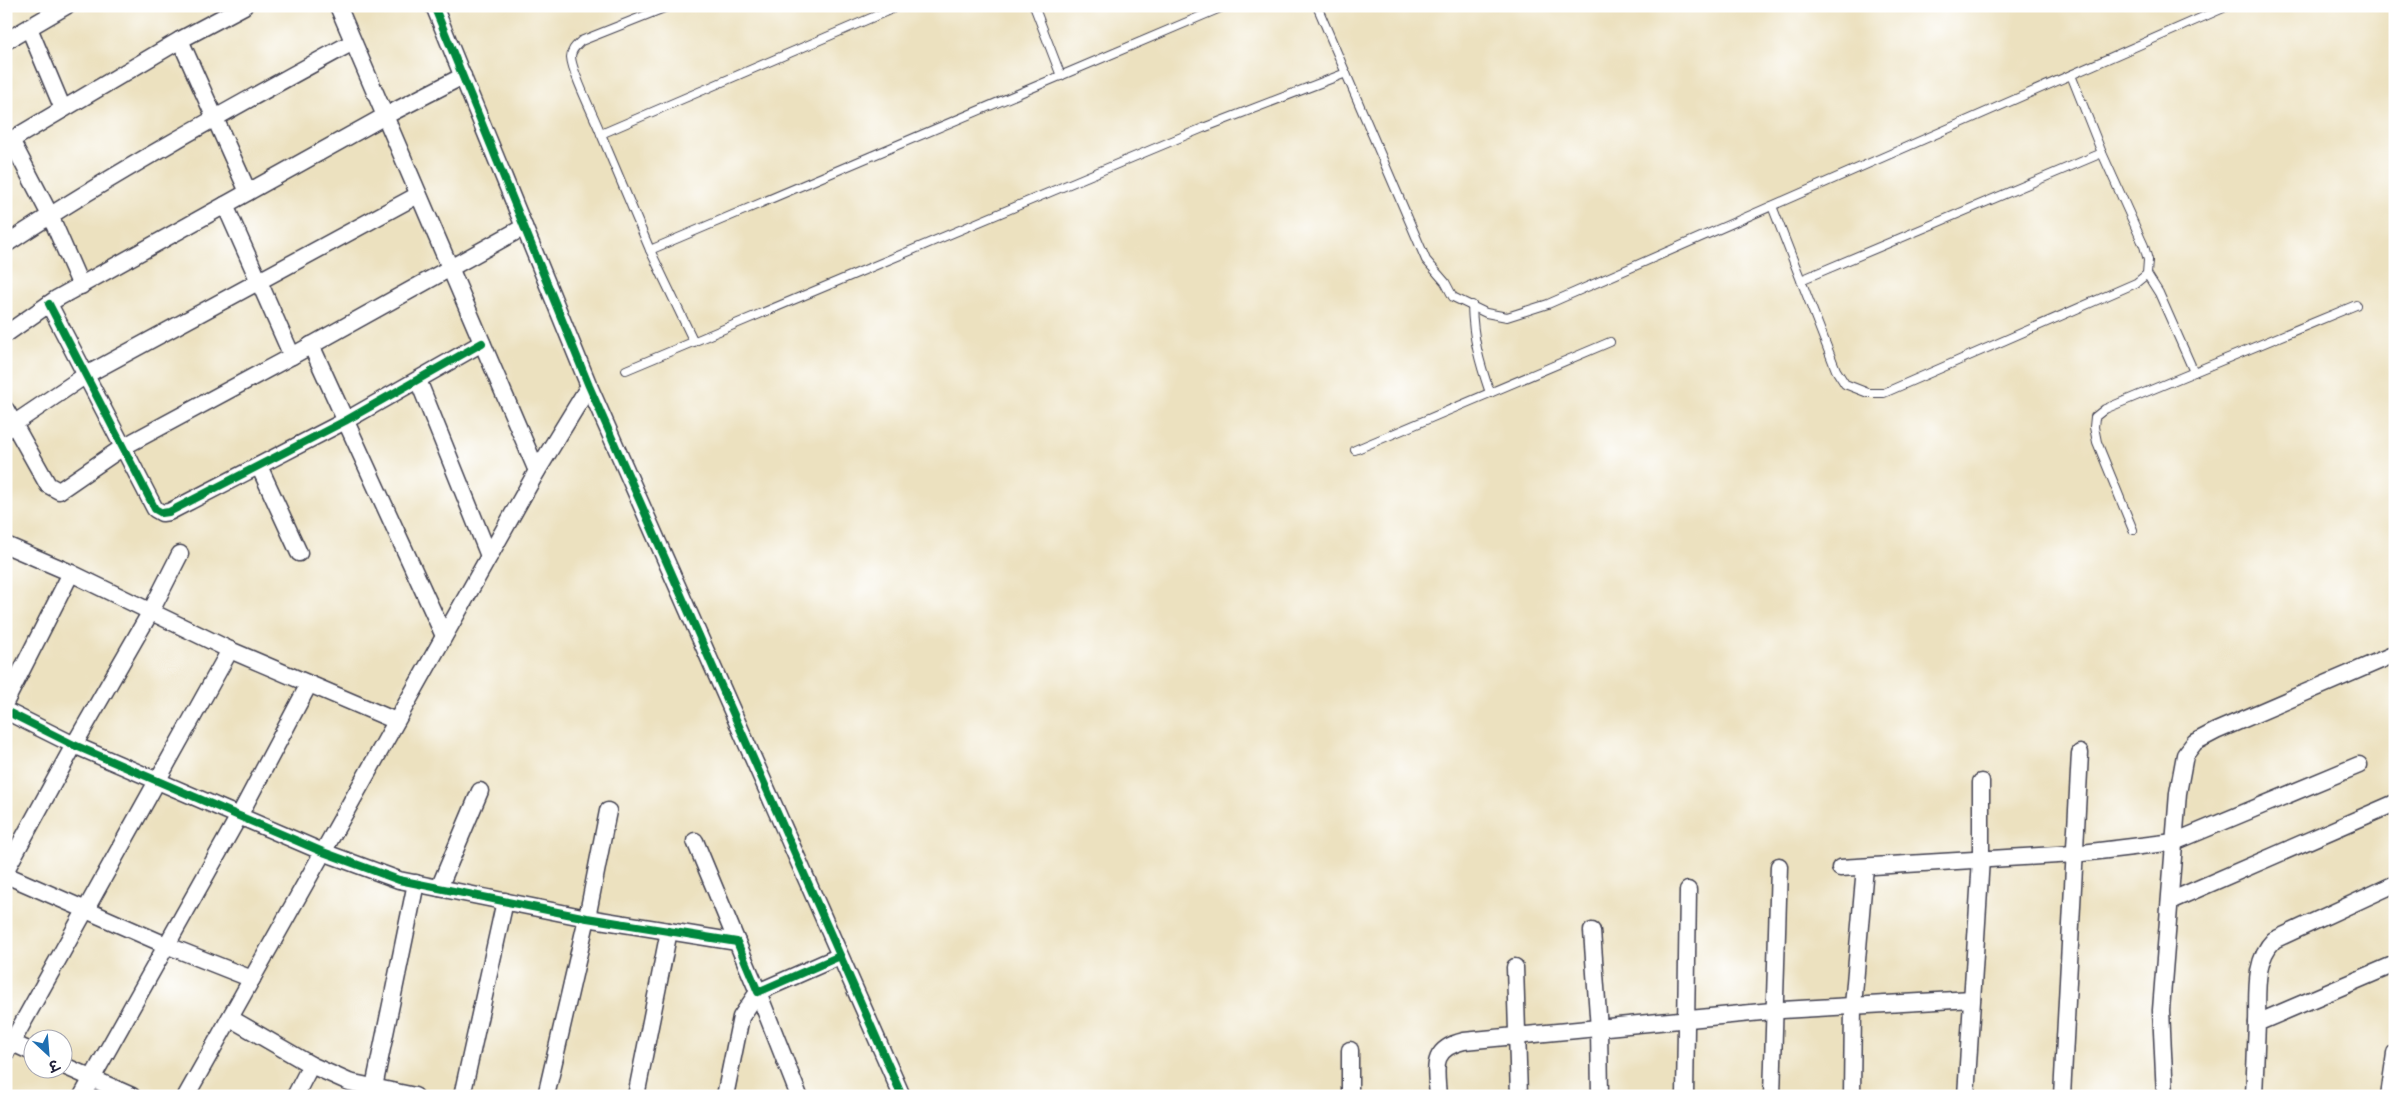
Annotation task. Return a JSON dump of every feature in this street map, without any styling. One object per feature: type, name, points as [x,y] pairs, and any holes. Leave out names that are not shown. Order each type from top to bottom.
[{"type":"street","points":[[6,41],[66,6]]},
{"type":"street","points":[[338,6],[537,471]]},
{"type":"street","points":[[434,6],[589,386],[902,1096]]},
{"type":"street","points":[[81,286],[50,215],[9,141],[237,8]]},
{"type":"street","points":[[29,28],[63,109]]},
{"type":"street","points":[[180,40],[248,192]]},
{"type":"street","points":[[6,244],[50,215],[215,118],[353,42]]},
{"type":"street","points":[[6,334],[49,304],[385,116],[463,76]]},
{"type":"street","points":[[418,195],[258,280],[86,375],[9,421],[48,484],[59,491],[123,447],[292,356],[524,227]]},
{"type":"street","points":[[225,205],[292,356]]},
{"type":"street","points":[[49,304],[155,509],[162,513],[169,512],[345,421],[482,343]]},
{"type":"street","points":[[311,345],[444,636]]},
{"type":"street","points":[[418,380],[489,556]]},
{"type":"street","points":[[186,1096],[537,471],[589,386]]},
{"type":"street","points":[[260,466],[299,553]]},
{"type":"street","points":[[6,545],[71,573],[150,613],[230,650],[396,722]]},
{"type":"street","points":[[6,870],[74,745],[150,613],[180,554]]},
{"type":"street","points":[[6,701],[71,573]]},
{"type":"street","points":[[22,1049],[8,1045],[230,650]]},
{"type":"street","points":[[2165,1096],[2161,1010],[2178,793],[2185,755],[2195,742],[2395,654]]},
{"type":"street","points":[[82,1096],[239,816],[310,684]]},
{"type":"street","points":[[6,711],[74,745],[157,781],[323,852],[399,880],[587,918],[736,942]]},
{"type":"street","points":[[2062,1096],[2080,753]]},
{"type":"street","points":[[1840,868],[2074,854],[2174,842],[2359,765]]},
{"type":"street","points":[[1966,1096],[1981,860],[1981,782]]},
{"type":"street","points":[[439,888],[480,791]]},
{"type":"street","points":[[2170,901],[2395,804]]},
{"type":"street","points":[[546,1096],[587,918],[608,811]]},
{"type":"street","points":[[695,841],[799,1096]]},
{"type":"street","points":[[1772,1096],[1780,866]]},
{"type":"street","points":[[1852,1096],[1853,1006],[1865,867]]},
{"type":"street","points":[[6,875],[166,945],[252,978]]},
{"type":"street","points":[[374,1087],[416,883]]},
{"type":"street","points":[[2254,1096],[2259,969],[2264,950],[2274,940],[2395,884]]},
{"type":"street","points":[[1685,1096],[1688,890]]},
{"type":"street","points":[[462,1096],[505,901]]},
{"type":"street","points":[[636,1096],[669,931]]},
{"type":"street","points":[[1592,931],[1599,1029],[1600,1096]]},
{"type":"street","points":[[725,1096],[741,1017],[758,992],[840,956]]},
{"type":"street","points":[[2257,1023],[2395,964]]},
{"type":"street","points":[[1515,967],[1519,1096]]},
{"type":"street","points":[[1438,1096],[1436,1066],[1443,1049],[1449,1044],[1464,1041],[1775,1011],[1972,999]]},
{"type":"street","points":[[230,1018],[311,1065],[349,1082],[416,1096]]},
{"type":"street","points":[[1350,1050],[1350,1096]]},
{"type":"street","points":[[2389,1096],[2395,1054]]},
{"type":"street","points":[[295,1096],[311,1065]]},
{"type":"street","points":[[72,1069],[132,1096]]},
{"type":"lane","points":[[669,6],[581,41],[574,48],[571,57],[650,250],[694,342]]},
{"type":"lane","points":[[601,134],[899,6]]},
{"type":"lane","points":[[1034,6],[1061,76]]},
{"type":"lane","points":[[650,250],[1225,6]]},
{"type":"lane","points":[[1317,6],[1426,260],[1445,282],[1454,297],[1486,313],[1507,317],[1548,304],[2228,6]]},
{"type":"lane","points":[[626,370],[1194,132],[1346,73]]},
{"type":"lane","points":[[2071,76],[2102,153],[2144,246],[2148,260],[2147,274],[2159,292],[2194,372]]},
{"type":"lane","points":[[1801,280],[2102,153]]},
{"type":"lane","points":[[1772,206],[1836,370],[1844,384],[1868,393],[1884,393],[2136,283],[2147,274]]},
{"type":"lane","points":[[1472,305],[1476,354],[1490,393]]},
{"type":"lane","points":[[2133,530],[2097,442],[2094,427],[2096,417],[2105,409],[2356,305]]},
{"type":"lane","points":[[1355,450],[1610,342]]},
{"type":"cycle path","points":[[434,6],[589,386],[902,1096]]},
{"type":"cycle path","points":[[49,304],[155,509],[162,513],[169,512],[345,421],[482,343]]},
{"type":"cycle path","points":[[6,711],[74,745],[239,816],[323,852],[399,880],[587,918],[737,942],[758,992],[840,956]]}]
